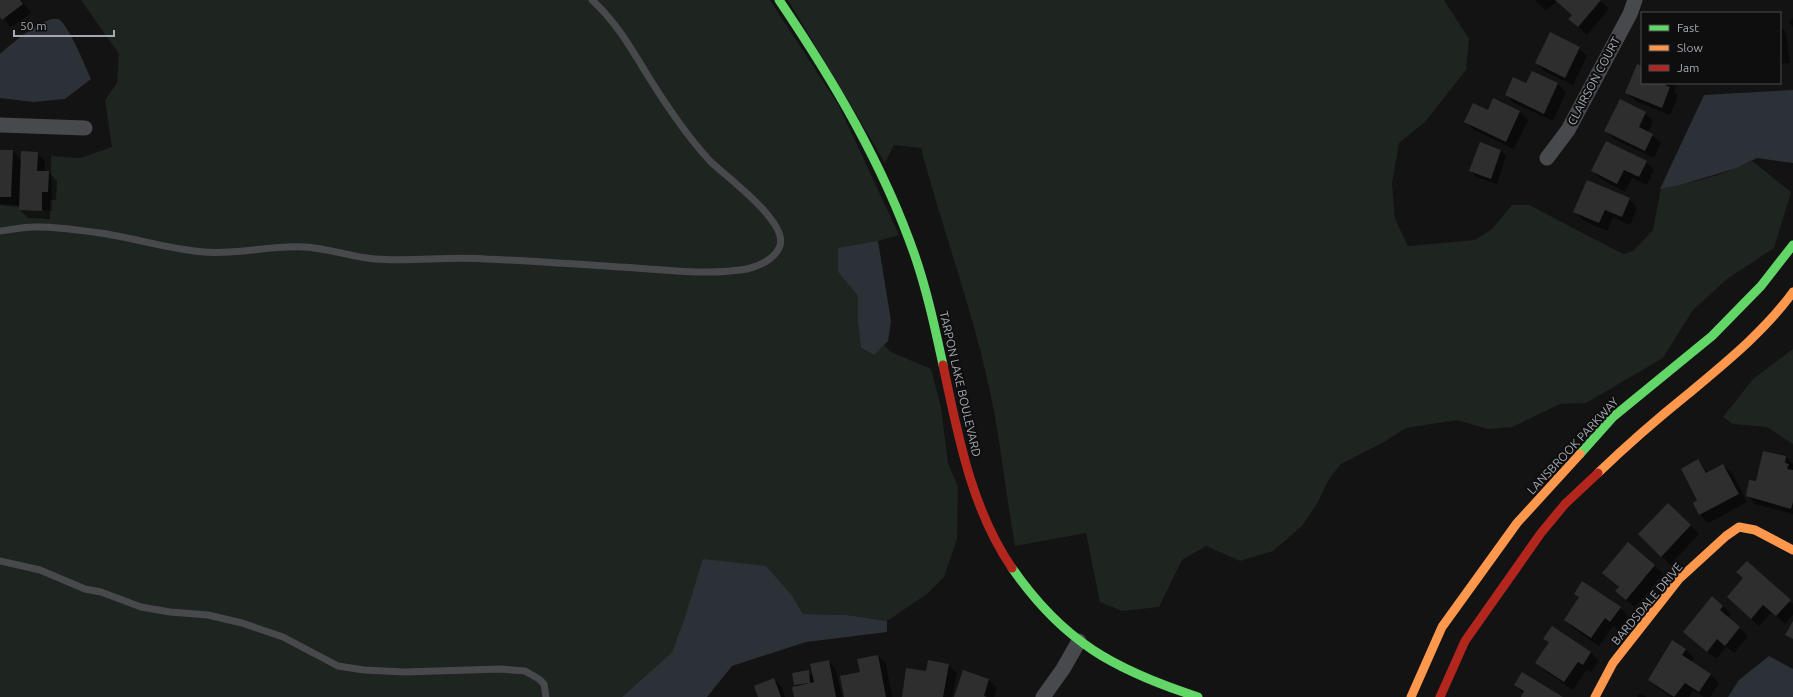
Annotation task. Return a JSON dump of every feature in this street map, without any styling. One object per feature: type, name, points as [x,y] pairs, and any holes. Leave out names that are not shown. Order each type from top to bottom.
[{"type":"street","name":"TARPON LAKE BOULEVARD","points":[[779,0],[807,40],[846,103],[872,152],[897,208],[929,301],[963,454],[983,517],[993,538],[1022,584],[1042,607],[1079,641],[1107,660],[1140,676],[1198,697]]},
{"type":"street","name":"CLAIRSON COURT","points":[[1547,158],[1568,130],[1630,14],[1634,0]]},
{"type":"street","points":[[0,125],[86,128]]},
{"type":"street","name":"LANSBROOK PARKWAY","points":[[1411,697],[1442,627],[1517,523],[1613,417],[1712,336],[1761,286],[1793,245]]},
{"type":"street","points":[[1440,697],[1465,641],[1541,533],[1565,504],[1637,436],[1731,358],[1783,306],[1793,292]]},
{"type":"street","name":"BARDSDALE DRIVE","points":[[1595,697],[1613,663],[1680,579],[1726,536],[1739,528],[1755,530],[1793,550]]},
{"type":"street","points":[[1043,697],[1079,641]]},
{"type":"lane","points":[[0,231],[32,227],[91,232],[169,248],[223,253],[302,247],[378,260],[451,257],[706,272],[737,270],[761,264],[772,257],[779,248],[781,242],[778,228],[765,212],[714,165],[694,143],[658,91],[618,28],[592,0]]},
{"type":"lane","points":[[0,561],[40,570],[85,589],[101,592],[141,607],[170,612],[208,615],[242,623],[283,637],[338,666],[364,670],[405,672],[493,669],[525,671],[539,679],[544,684],[546,697]]},
{"type":"shaded area","points":[[81,0],[770,0],[839,106],[899,235],[878,241],[838,272],[858,296],[858,323],[861,348],[874,355],[884,345],[891,352],[931,369],[941,407],[948,463],[958,487],[957,539],[944,577],[927,594],[887,621],[847,615],[803,614],[793,597],[685,617],[672,652],[622,697],[0,697],[0,205],[52,211],[51,156],[81,158],[112,147],[105,100],[117,83],[119,54]]},
{"type":"shaded area","points":[[788,0],[1444,0],[1469,39],[1466,70],[1425,122],[1399,143],[1392,184],[1395,219],[1408,246],[1475,240],[1492,229],[1512,205],[1529,205],[1623,254],[1633,251],[1653,230],[1661,188],[1708,178],[1752,161],[1791,192],[1774,248],[1727,279],[1693,310],[1663,358],[1586,403],[1560,404],[1512,427],[1488,429],[1457,420],[1406,428],[1384,442],[1341,464],[1329,479],[1318,502],[1302,526],[1273,551],[1240,561],[1206,546],[1182,560],[1159,607],[1122,611],[1100,602],[1086,533],[1015,546],[997,428],[987,377],[979,344],[921,148],[894,145],[885,163]]},
{"type":"shaded area","points":[[51,19],[58,19],[67,29],[91,79],[65,99],[33,102],[0,98],[0,54],[30,30]]},
{"type":"shaded area","points":[[1793,90],[1793,163],[1757,158],[1737,168],[1680,185],[1660,189],[1704,95]]},
{"type":"shaded area","points":[[878,241],[891,321],[888,341],[874,355],[861,348],[858,323],[858,296],[838,272],[838,248]]},
{"type":"shaded area","points":[[1793,349],[1793,444],[1767,427],[1733,424],[1723,417],[1753,379]]},
{"type":"shaded area","points":[[703,559],[766,566],[793,597],[803,614],[847,615],[887,621],[887,632],[806,642],[732,666],[707,697],[622,697],[672,652],[685,617]]},
{"type":"shaded area","points":[[1769,656],[1793,669],[1793,697],[1728,697],[1739,680]]},
{"type":"building","points":[[0,0],[20,0],[23,4],[2,20],[0,17]]},
{"type":"building","points":[[1555,0],[1601,0],[1578,27],[1568,19],[1572,15]]},
{"type":"building","points":[[1550,32],[1580,47],[1565,78],[1535,63]]},
{"type":"building","points":[[1637,64],[1641,66],[1641,84],[1666,84],[1670,87],[1662,108],[1625,93]]},
{"type":"building","points":[[1532,71],[1558,83],[1544,114],[1505,95],[1513,77],[1526,83]]},
{"type":"building","points":[[1493,98],[1520,111],[1506,142],[1464,122],[1473,103],[1488,110]]},
{"type":"building","points":[[1620,99],[1646,112],[1639,127],[1653,134],[1645,151],[1604,131]]},
{"type":"building","points":[[1606,141],[1647,161],[1639,177],[1624,170],[1617,184],[1591,171]]},
{"type":"building","points":[[1480,142],[1501,150],[1491,179],[1469,171]]},
{"type":"building","points":[[0,150],[13,150],[11,197],[0,197]]},
{"type":"building","points":[[21,151],[38,152],[37,171],[49,171],[48,192],[42,192],[42,211],[19,210]]},
{"type":"building","points":[[1587,180],[1630,198],[1622,217],[1605,210],[1599,223],[1573,212]]},
{"type":"building","points":[[1763,451],[1786,456],[1785,463],[1789,464],[1787,469],[1793,470],[1793,502],[1791,509],[1746,496],[1749,480],[1756,481]]},
{"type":"building","points":[[1698,459],[1706,473],[1723,464],[1739,494],[1699,515],[1693,503],[1697,500],[1681,469]]},
{"type":"building","points":[[1668,503],[1691,525],[1661,557],[1638,534]]},
{"type":"building","points":[[1628,542],[1655,565],[1626,600],[1615,591],[1619,587],[1602,573]]},
{"type":"building","points":[[1747,561],[1791,600],[1776,616],[1763,605],[1751,619],[1727,597],[1743,578],[1736,572]]},
{"type":"building","points":[[1582,581],[1621,607],[1610,622],[1605,618],[1591,638],[1564,620],[1579,597],[1574,594]]},
{"type":"building","points":[[1712,596],[1723,606],[1720,610],[1740,627],[1725,646],[1717,639],[1707,652],[1683,632]]},
{"type":"building","points":[[1793,621],[1793,639],[1785,635]]},
{"type":"building","points":[[1552,626],[1591,652],[1583,665],[1578,662],[1564,682],[1535,663],[1549,642],[1543,639]]},
{"type":"building","points":[[1672,640],[1686,649],[1682,655],[1711,674],[1699,692],[1685,683],[1674,697],[1648,680]]},
{"type":"building","points":[[878,655],[886,697],[844,697],[840,676],[860,672],[857,659]]},
{"type":"building","points":[[829,660],[836,697],[794,697],[792,687],[814,682],[810,664]]},
{"type":"building","points":[[928,660],[949,664],[943,697],[902,697],[906,668],[926,671]]},
{"type":"building","points":[[809,670],[810,683],[794,685],[792,673]]},
{"type":"building","points":[[963,670],[989,679],[984,696],[987,697],[954,697]]},
{"type":"building","points":[[1522,672],[1563,697],[1521,697],[1524,691],[1514,685]]},
{"type":"building","points":[[774,678],[781,697],[758,697],[754,686]]},
{"type":"traffic: fast","points":[[779,0],[819,61],[837,92],[888,188],[915,256],[943,365]]},
{"type":"traffic: fast","points":[[1580,454],[1613,417],[1712,336],[1761,286],[1793,245]]},
{"type":"traffic: fast","points":[[1012,568],[1031,594],[1051,616],[1071,634],[1093,650],[1116,664],[1141,676],[1198,697]]},
{"type":"traffic: slow","points":[[1598,473],[1642,432],[1744,346],[1770,320],[1793,292]]},
{"type":"traffic: slow","points":[[1411,697],[1442,627],[1517,523],[1580,454]]},
{"type":"traffic: slow","points":[[1595,697],[1613,663],[1679,579],[1726,536],[1739,527],[1755,530],[1793,550]]},
{"type":"traffic: jam","points":[[943,365],[954,418],[976,496],[986,521],[1012,568]]},
{"type":"traffic: jam","points":[[1440,697],[1465,641],[1541,533],[1565,504],[1598,473]]}]
